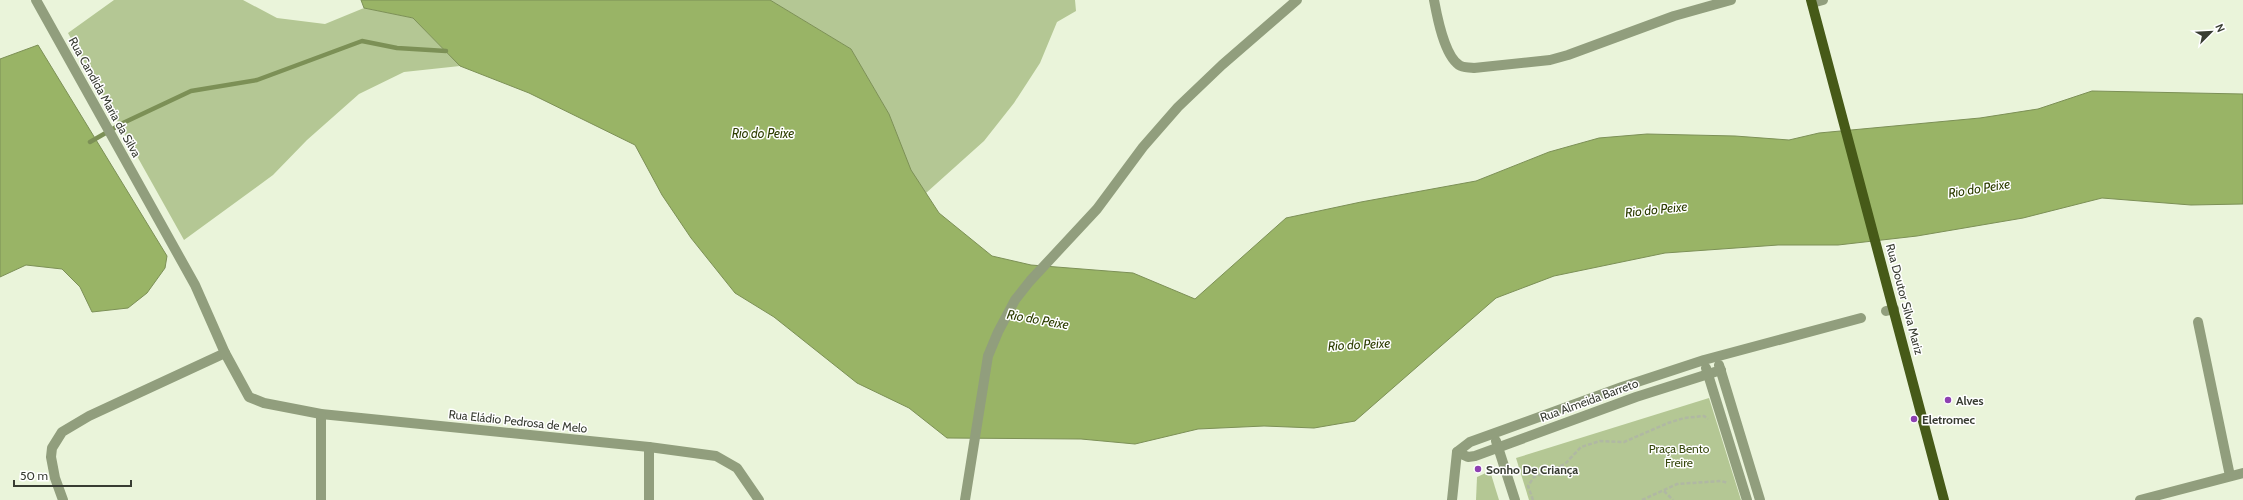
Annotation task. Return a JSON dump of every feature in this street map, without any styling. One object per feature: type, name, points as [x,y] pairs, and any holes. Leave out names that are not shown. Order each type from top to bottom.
[{"type":"main road","name":"Rua Doutor Silva Mariz","points":[[1811,2],[1882,263],[1890,310],[1944,500]]},
{"type":"street","name":"Rua Candida Maria da Silva","points":[[36,0],[195,285],[225,353]]},
{"type":"street","points":[[965,500],[988,356],[998,332],[1015,300],[1030,281],[1097,209],[1142,147],[1178,107],[1222,65],[1297,0]]},
{"type":"street","points":[[1434,0],[1437,21],[1454,61],[1464,67],[1474,68],[1550,60],[1588,49],[1674,16],[1731,0]]},
{"type":"street","points":[[1811,2],[1823,0]]},
{"type":"street","name":"Rua Almeida Barreto","points":[[1721,370],[1708,373],[1468,457],[1457,452],[1465,445],[1622,387],[1704,360],[1861,318]]},
{"type":"street","points":[[2198,322],[2230,476]]},
{"type":"street","points":[[62,500],[55,478],[51,457],[54,444],[62,432],[89,416],[225,353]]},
{"type":"street","name":"Rua Eládio Pedrosa de Melo","points":[[225,353],[244,391],[255,401],[321,414],[649,447],[716,456],[737,468],[757,499]]},
{"type":"street","points":[[1717,357],[1760,500]]},
{"type":"street","points":[[1704,360],[1747,500]]},
{"type":"street","points":[[320,499],[321,414]]},
{"type":"street","points":[[1493,434],[1515,500]]},
{"type":"street","points":[[649,447],[649,500]]},
{"type":"street","points":[[1452,500],[1457,452]]},
{"type":"street","points":[[2140,500],[2243,473]]},
{"type":"path","points":[[1533,500],[1528,486],[1534,478],[1566,464],[1581,447],[1600,441],[1624,442],[1668,423],[1684,418],[1704,416]]},
{"type":"path","points":[[1642,500],[1677,484],[1721,481],[1731,484]]},
{"type":"path","points":[[1664,491],[1673,500]]},
{"type":"green space","points":[[114,0],[243,0],[277,18],[325,24],[364,8],[413,18],[460,66],[404,72],[359,94],[307,140],[273,175],[184,240],[68,33]]},
{"type":"green space","points":[[770,0],[1075,0],[1076,11],[1057,22],[1040,63],[1014,103],[984,141],[926,193],[910,170],[889,114],[851,49]]},
{"type":"green space","name":"Praça Bento Freire","points":[[1709,398],[1741,500],[1529,500],[1516,458]]},
{"type":"green space","points":[[1490,471],[1499,500],[1476,500],[1477,477]]},
{"type":"water","name":"Rio do Peixe","points":[[361,0],[770,0],[851,49],[889,114],[911,170],[939,213],[992,256],[1031,265],[1133,273],[1195,299],[1286,218],[1361,202],[1476,181],[1549,152],[1599,138],[1647,134],[1735,136],[1789,140],[1819,133],[1980,118],[2038,109],[2092,91],[2243,94],[2243,204],[2191,205],[2102,198],[2023,218],[1917,236],[1838,245],[1778,245],[1665,253],[1554,276],[1496,298],[1355,421],[1314,428],[1264,426],[1198,429],[1135,444],[1081,439],[947,438],[909,408],[857,383],[774,317],[735,293],[691,238],[662,195],[635,145],[529,93],[460,66],[413,18],[364,8]]},
{"type":"water","points":[[38,45],[167,256],[165,268],[147,293],[128,308],[92,312],[80,287],[62,269],[26,265],[0,277],[0,59]]},
{"type":"waterway","points":[[90,142],[123,123],[191,91],[257,80],[362,41],[397,48],[446,51]]},
{"type":"place","name":"Alves","points":[[1948,400]]},
{"type":"place","name":"Eletromec","points":[[1914,419]]},
{"type":"place","name":"Sonho De Criança","points":[[1478,469]]}]
